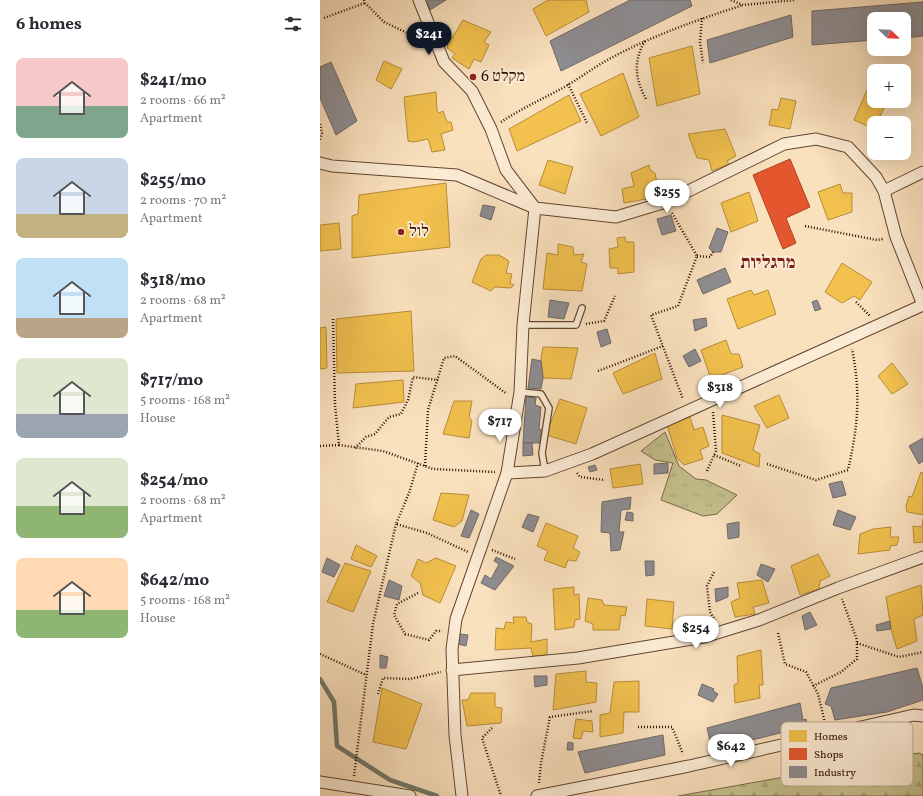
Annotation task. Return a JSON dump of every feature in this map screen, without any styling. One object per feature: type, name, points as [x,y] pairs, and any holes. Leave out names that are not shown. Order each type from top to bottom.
[{"type":"street","points":[[419,0],[444,62],[472,91],[491,129],[506,170],[535,208],[523,325],[519,397],[507,473],[461,605],[454,630],[452,670],[462,796]]},
{"type":"street","points":[[320,163],[332,166],[457,175],[535,208],[616,217],[666,202],[784,144],[816,139],[848,147],[876,177],[884,191],[896,237],[923,305],[592,454],[545,471],[507,473]]},
{"type":"street","points":[[884,191],[923,172]]},
{"type":"street","points":[[452,670],[578,658],[704,637],[759,620],[838,588],[923,557]]},
{"type":"street","points":[[888,722],[914,716],[923,716]]},
{"type":"street","points":[[537,796],[781,746]]},
{"type":"street","points":[[320,782],[337,791],[354,788],[410,796]]},
{"type":"lane","points":[[523,325],[576,325],[582,308]]},
{"type":"lane","points":[[519,397],[541,394],[549,408],[542,453],[545,471]]},
{"type":"path","points":[[731,0],[743,5]]},
{"type":"path","points":[[491,129],[535,102],[558,91],[610,58],[645,41],[702,18],[743,5],[795,0]]},
{"type":"path","points":[[324,18],[364,2],[384,22],[414,37],[437,46]]},
{"type":"path","points":[[702,18],[700,42],[703,63]]},
{"type":"path","points":[[645,41],[639,51],[635,70],[640,89],[646,99]]},
{"type":"path","points":[[568,84],[587,123]]},
{"type":"path","points":[[320,124],[322,133],[320,140]]},
{"type":"path","points":[[666,202],[697,256]]},
{"type":"path","points":[[805,226],[877,240],[896,237]]},
{"type":"path","points":[[697,256],[710,257],[713,252]]},
{"type":"path","points":[[687,411],[651,315],[678,306],[697,256]]},
{"type":"path","points":[[576,325],[604,321],[615,296]]},
{"type":"path","points":[[856,302],[879,324]]},
{"type":"path","points":[[333,319],[335,405],[339,445]]},
{"type":"path","points":[[767,464],[816,480],[848,470],[859,408],[857,374],[850,337]]},
{"type":"path","points":[[598,371],[663,346]]},
{"type":"path","points":[[425,466],[428,410],[444,358],[455,356],[487,378],[519,397]]},
{"type":"path","points":[[355,448],[366,437],[375,434],[388,417],[401,414],[408,400],[413,377],[438,380]]},
{"type":"path","points":[[707,471],[716,451],[715,419],[711,400]]},
{"type":"path","points":[[320,446],[339,445],[383,451],[433,468],[507,473]]},
{"type":"path","points":[[714,455],[741,466]]},
{"type":"path","points":[[571,462],[580,477],[605,480]]},
{"type":"path","points":[[354,788],[353,767],[373,624],[396,524],[409,493],[418,463]]},
{"type":"path","points":[[396,524],[480,552],[515,559]]},
{"type":"path","points":[[714,572],[707,586],[710,612],[722,631]]},
{"type":"path","points":[[813,686],[841,672],[857,659],[857,643],[838,588]]},
{"type":"path","points":[[418,593],[397,604],[394,615],[405,634],[429,640],[436,631],[454,630]]},
{"type":"path","points":[[778,633],[785,664],[806,672],[818,694],[825,722]]},
{"type":"path","points":[[857,643],[899,657],[923,652]]},
{"type":"path","points":[[320,654],[366,675]]},
{"type":"path","points":[[378,694],[383,678],[410,678],[452,670]]},
{"type":"path","points":[[537,796],[541,763],[550,717],[593,711]]},
{"type":"path","points":[[638,727],[672,727],[689,766]]},
{"type":"path","points":[[492,728],[482,738],[501,796]]},
{"type":"green space","points":[[665,432],[679,466],[696,479],[706,480],[737,495],[717,514],[703,516],[661,500],[673,463],[655,460],[641,451]]},
{"type":"green space","points":[[919,753],[923,755],[923,796],[678,796],[781,778],[781,786],[913,786],[913,754]]},
{"type":"building: Homes","points":[[548,0],[586,0],[589,12],[546,36],[533,9]]},
{"type":"building: Homes","points":[[463,20],[491,32],[484,42],[489,45],[481,62],[474,59],[469,69],[452,58],[455,54],[447,48],[448,44],[444,41],[447,34],[452,38]]},
{"type":"building: Homes","points":[[692,46],[700,94],[657,106],[649,58]]},
{"type":"building: Homes","points":[[384,61],[402,69],[391,89],[376,80]]},
{"type":"building: Homes","points":[[623,73],[639,117],[601,136],[580,94]]},
{"type":"building: Homes","name":"מקלט 6","points":[[471,74],[476,76],[475,80],[469,78]]},
{"type":"building: Homes","points":[[867,90],[867,108],[884,108],[880,116],[867,116],[867,126],[854,120]]},
{"type":"building: Homes","points":[[436,92],[437,111],[439,113],[443,111],[447,122],[451,122],[453,130],[441,134],[445,150],[432,152],[428,139],[414,142],[408,141],[404,97]]},
{"type":"building: Homes","points":[[569,95],[581,121],[517,151],[509,129]]},
{"type":"building: Homes","points":[[781,98],[796,101],[790,129],[769,125],[772,109],[778,110]]},
{"type":"building: Homes","points":[[725,129],[736,156],[727,161],[729,164],[712,171],[709,160],[697,158],[688,134]]},
{"type":"building: Homes","points":[[548,160],[573,167],[565,194],[539,185]]},
{"type":"building: Homes","points":[[649,165],[650,170],[655,173],[658,189],[646,191],[647,199],[624,203],[622,189],[634,186],[631,173]]},
{"type":"building: Homes","name":"לול","points":[[446,183],[450,247],[352,258],[352,216],[358,214],[359,195]]},
{"type":"building: Homes","points":[[840,184],[843,193],[852,193],[852,212],[828,220],[818,192]]},
{"type":"building: Homes","points":[[749,192],[758,221],[731,232],[721,203]]},
{"type":"building: Homes","points":[[339,223],[341,249],[320,251],[320,225]]},
{"type":"building: Homes","points":[[625,237],[626,242],[634,242],[634,272],[618,274],[618,268],[610,268],[609,249],[618,247],[617,238]]},
{"type":"building: Homes","points":[[558,244],[573,247],[574,255],[584,254],[581,262],[587,264],[582,291],[543,289],[547,253],[558,255]]},
{"type":"building: Homes","points":[[486,255],[499,255],[509,261],[506,273],[512,274],[510,283],[514,285],[511,288],[495,287],[491,291],[472,282],[481,259]]},
{"type":"building: Homes","points":[[842,263],[872,282],[860,300],[854,296],[842,303],[825,292]]},
{"type":"building: Homes","points":[[751,290],[754,295],[768,290],[776,314],[738,329],[727,299]]},
{"type":"building: Homes","points":[[411,311],[414,371],[337,373],[336,319]]},
{"type":"building: Homes","points":[[326,327],[327,368],[320,369],[320,328]]},
{"type":"building: Homes","points":[[726,340],[731,354],[739,354],[743,367],[711,379],[701,350]]},
{"type":"building: Homes","points":[[543,347],[578,348],[571,379],[543,378],[541,359]]},
{"type":"building: Homes","points":[[655,353],[662,379],[623,394],[613,373]]},
{"type":"building: Homes","points":[[892,363],[908,384],[892,394],[878,376]]},
{"type":"building: Homes","points":[[403,380],[404,402],[353,408],[356,384]]},
{"type":"building: Homes","points":[[779,395],[789,418],[767,428],[754,406]]},
{"type":"building: Homes","points":[[560,399],[587,408],[576,444],[546,435]]},
{"type":"building: Homes","points":[[454,401],[472,401],[469,417],[472,421],[469,438],[443,434]]},
{"type":"building: Homes","points":[[722,415],[760,425],[753,450],[760,454],[759,467],[722,453]]},
{"type":"building: Homes","points":[[690,417],[694,430],[703,427],[709,446],[700,450],[703,459],[684,465],[677,458],[667,425]]},
{"type":"building: Homes","points":[[640,464],[643,484],[613,488],[610,469]]},
{"type":"building: Homes","points":[[921,472],[923,473],[923,515],[907,512],[906,506],[909,496],[912,497]]},
{"type":"building: Homes","points":[[441,493],[469,495],[462,521],[454,527],[433,520]]},
{"type":"building: Homes","points":[[923,519],[923,542],[914,543],[913,526],[922,527]]},
{"type":"building: Homes","points":[[546,523],[578,536],[573,548],[580,552],[576,561],[568,560],[565,568],[544,560],[548,551],[537,546]]},
{"type":"building: Homes","points":[[891,527],[890,537],[899,537],[897,545],[890,546],[890,550],[858,554],[860,534],[873,529]]},
{"type":"building: Homes","points":[[356,545],[377,556],[371,567],[351,559]]},
{"type":"building: Homes","points":[[818,554],[830,576],[820,581],[819,589],[800,595],[791,566]]},
{"type":"building: Homes","points":[[436,558],[456,566],[440,603],[423,595],[420,583],[411,576],[418,559],[426,563]]},
{"type":"building: Homes","points":[[345,563],[371,571],[353,612],[327,602]]},
{"type":"building: Homes","points":[[762,580],[769,603],[753,607],[755,614],[735,617],[731,602],[740,598],[737,583]]},
{"type":"building: Homes","points":[[921,585],[923,615],[914,619],[917,641],[897,649],[891,629],[886,597]]},
{"type":"building: Homes","points":[[574,587],[574,595],[579,594],[580,619],[575,620],[574,627],[555,630],[553,589]]},
{"type":"building: Homes","points":[[588,598],[602,600],[604,605],[627,607],[625,616],[621,615],[619,630],[593,630],[593,624],[585,621]]},
{"type":"building: Homes","points":[[647,599],[674,602],[672,629],[645,626]]},
{"type":"building: Homes","points":[[513,617],[526,617],[527,622],[532,624],[531,642],[547,639],[547,655],[533,656],[531,648],[495,650],[496,628],[504,629],[506,622],[514,623]]},
{"type":"building: Homes","points":[[761,650],[763,685],[759,685],[760,698],[735,703],[734,685],[738,683],[737,656]]},
{"type":"building: Homes","points":[[586,671],[586,682],[597,683],[596,702],[553,710],[556,674]]},
{"type":"building: Homes","points":[[639,681],[639,712],[624,712],[623,733],[600,737],[600,715],[610,713],[614,682]]},
{"type":"building: Homes","points":[[382,688],[422,704],[406,749],[373,742]]},
{"type":"building: Homes","points":[[471,693],[495,693],[495,707],[502,708],[501,723],[467,726],[462,700],[468,700]]},
{"type":"building: Homes","points":[[576,719],[592,721],[593,732],[583,731],[581,739],[573,738]]},
{"type":"building: Shops","points":[[790,159],[810,207],[786,218],[796,243],[783,249],[753,175]]},
{"type":"building: Industry","points":[[427,0],[446,0],[430,10]]},
{"type":"building: Industry","points":[[630,0],[690,0],[692,6],[561,71],[550,41]]},
{"type":"building: Industry","points":[[923,2],[923,36],[911,37],[911,12],[867,12],[867,41],[812,45],[812,11]]},
{"type":"building: Industry","points":[[791,15],[793,37],[710,63],[707,40]]},
{"type":"building: Industry","points":[[331,62],[357,121],[336,135],[320,98],[320,67]]},
{"type":"building: Industry","points":[[483,205],[495,207],[491,220],[480,216]]},
{"type":"building: Industry","points":[[671,215],[676,231],[662,235],[657,219]]},
{"type":"building: Industry","points":[[717,228],[728,232],[721,252],[713,252],[709,248]]},
{"type":"building: Industry","points":[[725,268],[731,282],[703,294],[697,280]]},
{"type":"building: Industry","points":[[550,300],[569,303],[564,319],[548,317]]},
{"type":"building: Industry","points":[[817,300],[821,309],[815,311],[812,302]]},
{"type":"building: Industry","points":[[706,318],[707,326],[695,331],[693,320]]},
{"type":"building: Industry","points":[[607,329],[611,343],[601,347],[597,332]]},
{"type":"building: Industry","points":[[695,349],[701,361],[689,367],[683,356]]},
{"type":"building: Industry","points":[[532,359],[541,361],[543,378],[541,389],[528,388]]},
{"type":"building: Industry","points":[[526,397],[536,398],[535,405],[541,407],[539,429],[543,430],[541,443],[523,443]]},
{"type":"building: Industry","points":[[923,438],[923,461],[919,464],[909,446]]},
{"type":"building: Industry","points":[[523,443],[532,443],[533,455],[523,456]]},
{"type":"building: Industry","points":[[668,463],[668,473],[654,474],[654,464]]},
{"type":"building: Industry","points":[[595,465],[597,470],[590,472],[588,467]]},
{"type":"building: Industry","points":[[842,481],[846,495],[833,498],[829,484]]},
{"type":"building: Industry","points":[[631,497],[630,509],[621,510],[619,532],[624,532],[620,550],[611,551],[610,533],[601,532],[602,502]]},
{"type":"building: Industry","points":[[471,510],[479,514],[469,538],[461,536]]},
{"type":"building: Industry","points":[[838,510],[856,517],[850,530],[833,525]]},
{"type":"building: Industry","points":[[627,512],[633,513],[633,521],[625,520]]},
{"type":"building: Industry","points":[[528,514],[539,517],[533,532],[522,527]]},
{"type":"building: Industry","points":[[739,522],[739,537],[728,539],[727,524]]},
{"type":"building: Industry","points":[[496,557],[514,566],[495,590],[481,583],[485,575],[491,579],[499,564],[494,561]]},
{"type":"building: Industry","points":[[327,558],[340,565],[334,577],[322,572]]},
{"type":"building: Industry","points":[[645,561],[654,561],[654,575],[646,576]]},
{"type":"building: Industry","points":[[761,564],[775,569],[768,582],[757,575]]},
{"type":"building: Industry","points":[[389,580],[402,586],[399,600],[384,596]]},
{"type":"building: Industry","points":[[728,587],[728,597],[716,602],[715,589]]},
{"type":"building: Industry","points":[[810,612],[817,625],[805,630],[802,616]]},
{"type":"building: Industry","points":[[890,621],[891,629],[877,631],[876,625]]},
{"type":"building: Industry","points":[[460,634],[468,635],[466,646],[458,644]]},
{"type":"building: Industry","points":[[380,655],[388,657],[386,668],[380,668]]},
{"type":"building: Industry","points":[[917,668],[923,688],[923,700],[887,712],[835,720],[831,706],[825,704],[831,688]]},
{"type":"building: Industry","points":[[534,676],[547,676],[547,685],[535,687]]},
{"type":"building: Industry","points":[[702,684],[714,689],[713,691],[718,694],[713,702],[698,695]]},
{"type":"building: Industry","points":[[800,703],[803,720],[806,719],[807,722],[781,722],[781,733],[712,750],[707,728]]},
{"type":"building: Industry","points":[[663,735],[665,755],[585,773],[578,752]]},
{"type":"building: Industry","points":[[568,742],[573,743],[573,750],[567,750]]},
{"type":"waterway","points":[[320,679],[334,702],[337,746],[390,780],[437,796]]},
{"type":"place","name":"מקלט 6","points":[[473,77]]},
{"type":"place","name":"לול","points":[[401,232]]},
{"type":"district","name":"מרגליות","points":[[768,263]]}]
